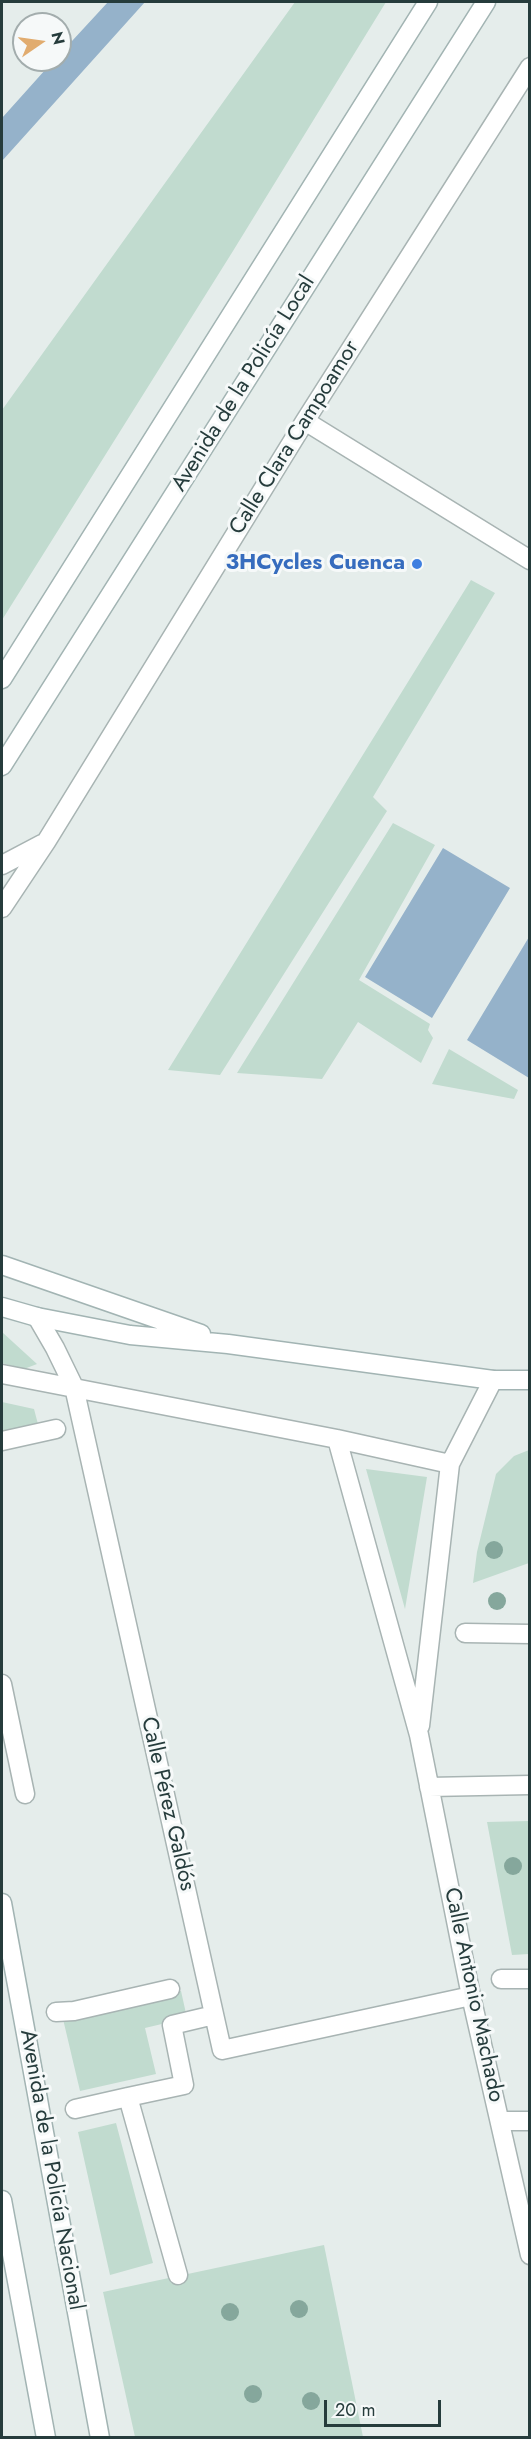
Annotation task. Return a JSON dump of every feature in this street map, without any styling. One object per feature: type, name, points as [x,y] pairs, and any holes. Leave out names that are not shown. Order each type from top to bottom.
[{"type":"street","points":[[2,679],[428,2]]},
{"type":"street","name":"Avenida de la Policía Local","points":[[2,766],[486,2]]},
{"type":"street","name":"Calle Clara Campoamor","points":[[2,908],[46,842],[305,422],[530,67]]},
{"type":"street","points":[[305,422],[530,560]]},
{"type":"street","points":[[2,865],[46,842]]},
{"type":"street","points":[[2,1265],[228,1344]]},
{"type":"street","points":[[2,1307],[37,1317],[130,1335],[228,1344],[492,1380],[530,1380]]},
{"type":"street","name":"Calle Pérez Galdós","points":[[37,1317],[74,1387],[222,2050],[471,1996]]},
{"type":"street","points":[[2,1374],[337,1439],[450,1464]]},
{"type":"street","name":"Calle Antonio Machado","points":[[419,1736],[450,1464],[492,1380]]},
{"type":"street","points":[[2,1441],[56,1429]]},
{"type":"street","name":"Calle Antonio Machado","points":[[337,1439],[419,1736],[471,1996],[530,2254]]},
{"type":"street","points":[[465,1633],[530,1634]]},
{"type":"street","points":[[2,1684],[25,1794]]},
{"type":"street","points":[[429,1787],[530,1785]]},
{"type":"street","name":"Avenida de la Policía Nacional","points":[[2,1903],[100,2438]]},
{"type":"street","points":[[501,1979],[530,1978]]},
{"type":"street","points":[[56,2012],[170,1989]]},
{"type":"street","points":[[75,2109],[184,2085],[172,2025],[214,2015]]},
{"type":"street","points":[[128,2097],[178,2275]]},
{"type":"street","points":[[500,2121],[530,2121]]},
{"type":"street","points":[[2,2200],[46,2438]]},
{"type":"green space","points":[[295,2],[386,2],[2,620],[2,410]]},
{"type":"green space","points":[[471,580],[495,593],[373,797],[387,811],[220,1075],[168,1070]]},
{"type":"green space","points":[[393,823],[435,845],[359,980],[430,1024],[428,1030],[433,1038],[421,1063],[358,1022],[322,1079],[237,1073]]},
{"type":"green space","points":[[449,1049],[518,1090],[514,1099],[432,1084]]},
{"type":"green space","points":[[2,1332],[37,1364],[24,1369],[2,1363]]},
{"type":"green space","points":[[2,1402],[34,1409],[39,1428],[2,1436]]},
{"type":"green space","points":[[529,1450],[529,1563],[473,1583],[477,1552],[496,1474],[514,1456]]},
{"type":"green space","points":[[366,1469],[427,1477],[405,1609]]},
{"type":"green space","points":[[529,1821],[529,1954],[512,1955],[487,1822]]},
{"type":"green space","points":[[181,1991],[187,2018],[145,2028],[156,2074],[80,2091],[63,2019]]},
{"type":"green space","points":[[116,2123],[153,2263],[110,2275],[78,2132]]},
{"type":"green space","points":[[324,2245],[363,2437],[135,2437],[103,2292]]},
{"type":"water","points":[[108,2],[145,2],[2,161],[2,118],[43,72],[72,72],[72,41]]},
{"type":"water","points":[[443,848],[510,888],[432,1018],[365,977]]},
{"type":"water","points":[[529,937],[529,1078],[467,1040]]},
{"type":"place","name":"3HCycles Cuenca","points":[[417,564]]}]
